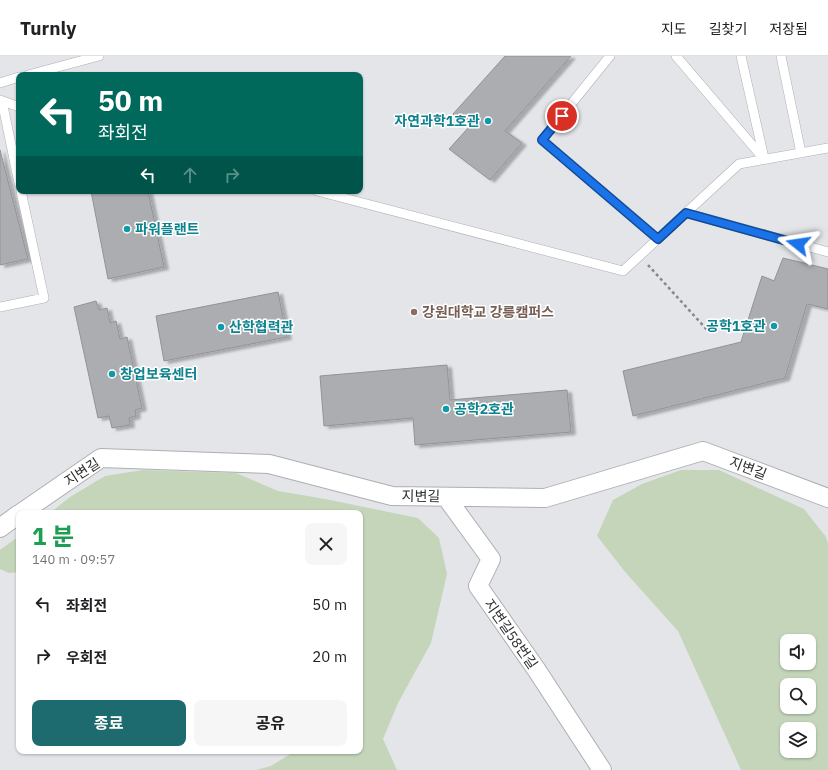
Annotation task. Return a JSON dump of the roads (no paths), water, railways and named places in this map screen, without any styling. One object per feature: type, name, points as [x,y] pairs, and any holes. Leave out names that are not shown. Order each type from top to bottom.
[{"type":"street","name":"지변길","points":[[26,510],[101,458],[269,464],[392,496],[544,498],[703,451],[828,498]]},
{"type":"street","name":"지변길58번길","points":[[446,497],[491,559],[478,586],[602,770]]},
{"type":"street","name":"지변길","points":[[0,528],[16,517]]},
{"type":"lane","points":[[39,72],[99,56]]},
{"type":"lane","points":[[610,56],[542,140],[658,239]]},
{"type":"lane","points":[[676,56],[764,159]]},
{"type":"lane","points":[[741,56],[764,159]]},
{"type":"lane","points":[[781,56],[801,153]]},
{"type":"lane","points":[[0,82],[16,78]]},
{"type":"lane","points":[[1,101],[16,106]]},
{"type":"lane","points":[[1,101],[16,169]]},
{"type":"lane","points":[[328,194],[623,271],[739,164],[828,148]]},
{"type":"lane","points":[[0,307],[44,298],[22,194]]},
{"type":"lane","points":[[686,213],[828,252]]},
{"type":"place","name":"자연과학1호관","points":[[488,121]]},
{"type":"place","name":"파워플랜트","points":[[127,229]]},
{"type":"place","name":"강원대학교 강릉캠퍼스","points":[[414,312]]},
{"type":"place","name":"공학1호관","points":[[774,326]]},
{"type":"place","name":"산학협력관","points":[[221,327]]},
{"type":"place","name":"창업보육센터","points":[[112,374]]},
{"type":"place","name":"공학2호관","points":[[446,409]]}]
